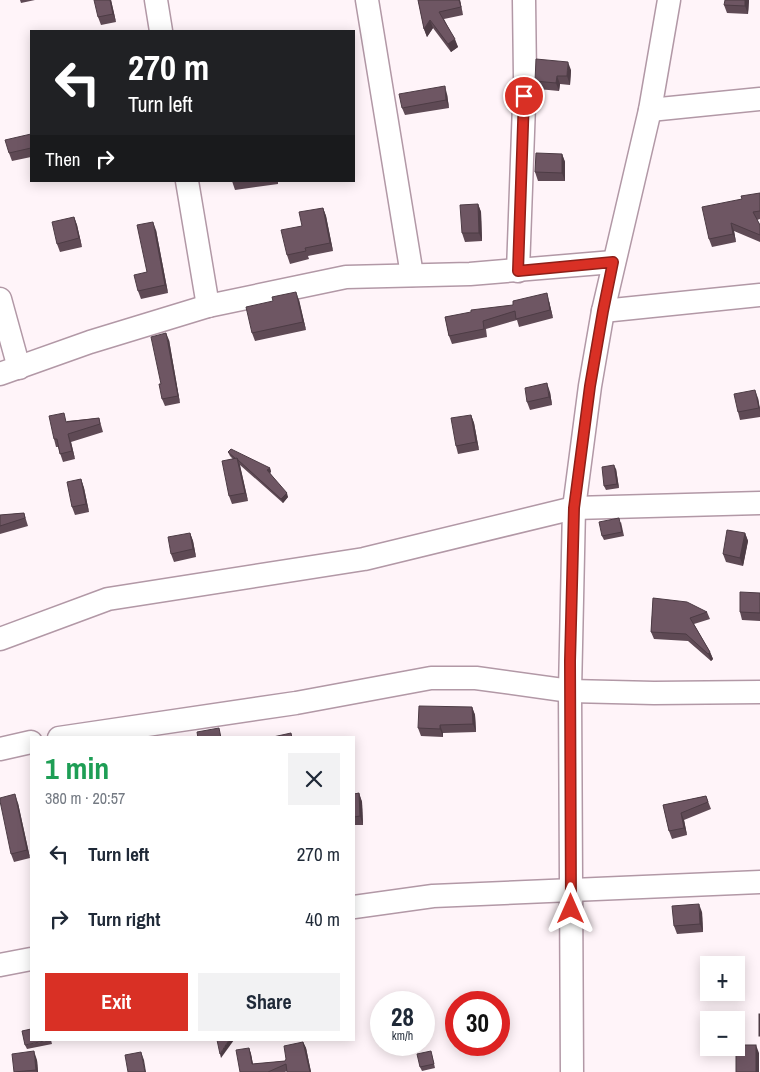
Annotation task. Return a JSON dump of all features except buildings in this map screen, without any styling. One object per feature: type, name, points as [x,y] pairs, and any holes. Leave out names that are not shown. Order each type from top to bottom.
[{"type":"street","points":[[156,0],[161,30]]},
{"type":"street","points":[[367,0],[412,275]]},
{"type":"street","points":[[518,271],[525,77],[524,0]]},
{"type":"street","points":[[572,1072],[570,691],[574,508],[590,386],[603,311],[650,110],[669,0]]},
{"type":"street","points":[[650,110],[760,99]]},
{"type":"street","points":[[187,182],[208,306]]},
{"type":"street","points":[[0,299],[10,371],[90,342],[208,306],[346,277],[470,274],[613,262]]},
{"type":"street","points":[[603,311],[760,295]]},
{"type":"street","points":[[0,639],[108,599],[364,559],[574,508],[760,503]]},
{"type":"street","points":[[72,736],[296,703],[431,678],[476,678],[570,691],[654,693],[760,692]]},
{"type":"street","points":[[0,749],[30,742]]},
{"type":"street","points":[[355,907],[433,896],[760,882]]},
{"type":"street","points":[[0,965],[30,959]]},
{"type":"route","points":[[524,96],[518,271],[613,262],[590,386],[574,508],[570,661],[571,909]]}]
